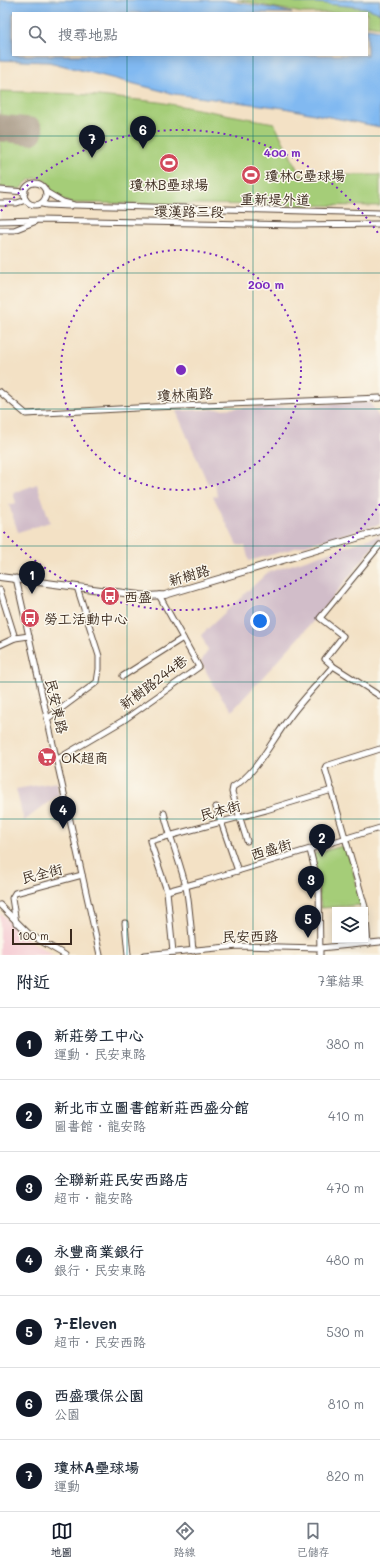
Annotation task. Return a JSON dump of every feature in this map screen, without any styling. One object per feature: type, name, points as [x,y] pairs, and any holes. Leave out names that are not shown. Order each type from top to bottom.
[{"type":"main road","name":"新樹路","points":[[0,577],[147,596],[159,595],[188,588],[380,531]]},
{"type":"street","name":"重新堤外道","points":[[0,190],[25,192],[30,185],[38,184],[42,185],[46,192],[63,202],[74,205]]},
{"type":"street","points":[[0,203],[17,203],[26,200],[25,192]]},
{"type":"street","points":[[42,204],[46,196],[46,192]]},
{"type":"street","name":"重新堤外道","points":[[26,200],[33,205],[42,204],[68,206],[380,213]]},
{"type":"street","points":[[0,221],[38,220]]},
{"type":"street","name":"環漢路三段","points":[[0,230],[14,230],[38,220],[295,225],[380,224]]},
{"type":"street","name":"瓊林南路","points":[[0,392],[26,414],[380,398]]},
{"type":"street","points":[[380,545],[320,618],[343,636],[325,659],[333,666],[380,696]]},
{"type":"street","name":"民安東路","points":[[16,578],[100,955]]},
{"type":"street","points":[[47,719],[98,682],[99,656],[77,587]]},
{"type":"street","points":[[0,590],[15,638]]},
{"type":"street","name":"新樹路244巷","points":[[56,760],[124,720],[199,667],[159,595]]},
{"type":"street","points":[[0,645],[15,638],[29,636]]},
{"type":"street","points":[[123,676],[183,638]]},
{"type":"street","points":[[247,840],[232,792],[233,787],[238,784],[255,766],[289,717],[333,666]]},
{"type":"street","points":[[368,944],[365,907],[325,768],[326,766],[380,749]]},
{"type":"street","name":"民本街","points":[[167,891],[150,841],[221,823],[332,790]]},
{"type":"street","points":[[216,807],[238,871]]},
{"type":"street","points":[[164,813],[169,836],[186,886],[191,918],[193,951]]},
{"type":"street","name":"西盛街","points":[[167,891],[310,850],[380,828]]},
{"type":"street","points":[[310,850],[319,887],[320,955]]},
{"type":"street","name":"民全街","points":[[16,923],[12,898],[15,893],[82,875]]},
{"type":"street","points":[[167,891],[173,952]]},
{"type":"street","points":[[0,905],[28,934],[65,955]]},
{"type":"street","points":[[125,923],[128,955]]},
{"type":"street","name":"民安西路","points":[[144,955],[238,946],[320,948],[380,942]]},
{"type":"shaded area","points":[[370,402],[380,419],[380,524],[249,561],[245,546],[237,545],[213,496],[217,496],[215,483],[208,484],[176,411]]},
{"type":"shaded area","points":[[37,484],[50,522],[18,532],[9,505],[16,503],[13,493]]},
{"type":"shaded area","points":[[380,535],[380,538],[310,625],[232,711],[215,688],[201,662],[208,650],[201,635],[267,573]]},
{"type":"shaded area","points":[[57,782],[59,794],[24,821],[16,789]]},
{"type":"shaded area","points":[[2,914],[23,936],[53,955],[0,955],[0,915]]},
{"type":"green space","points":[[237,0],[380,0],[380,27],[368,25],[368,12],[297,12]]},
{"type":"green space","points":[[0,91],[77,94],[159,102],[274,123],[300,175],[380,175],[380,206],[70,203],[53,193],[46,181],[38,178],[30,180],[21,189],[0,187]]},
{"type":"green space","points":[[346,845],[362,905],[321,908],[313,854]]},
{"type":"water","points":[[0,0],[223,0],[276,9],[288,12],[12,12],[12,56],[368,56],[368,28],[380,30],[380,127],[284,108],[174,94],[49,62],[0,60]]},
{"type":"water","points":[[290,0],[380,0],[380,13],[366,8],[317,3],[297,3]]},
{"type":"runway","points":[[0,128],[30,131]]},
{"type":"place","name":"西盛環保公園","points":[[143,149]]},
{"type":"place","name":"瓊林A壘球場","points":[[92,158]]},
{"type":"place","name":"瓊林B壘球場","points":[[169,163]]},
{"type":"place","name":"瓊林C壘球場","points":[[251,175]]},
{"type":"place","name":"新莊勞工中心","points":[[32,594]]},
{"type":"place","name":"西盛","points":[[110,596]]},
{"type":"place","name":"勞工活動中心","points":[[30,618]]},
{"type":"place","name":"OK超商","points":[[47,757]]},
{"type":"place","name":"永豐商業銀行","points":[[63,829]]},
{"type":"place","name":"新北市立圖書館新莊西盛分館","points":[[322,857]]},
{"type":"place","name":"全聯新莊民安西路店","points":[[311,899]]},
{"type":"place","name":"7-Eleven","points":[[308,938]]}]
